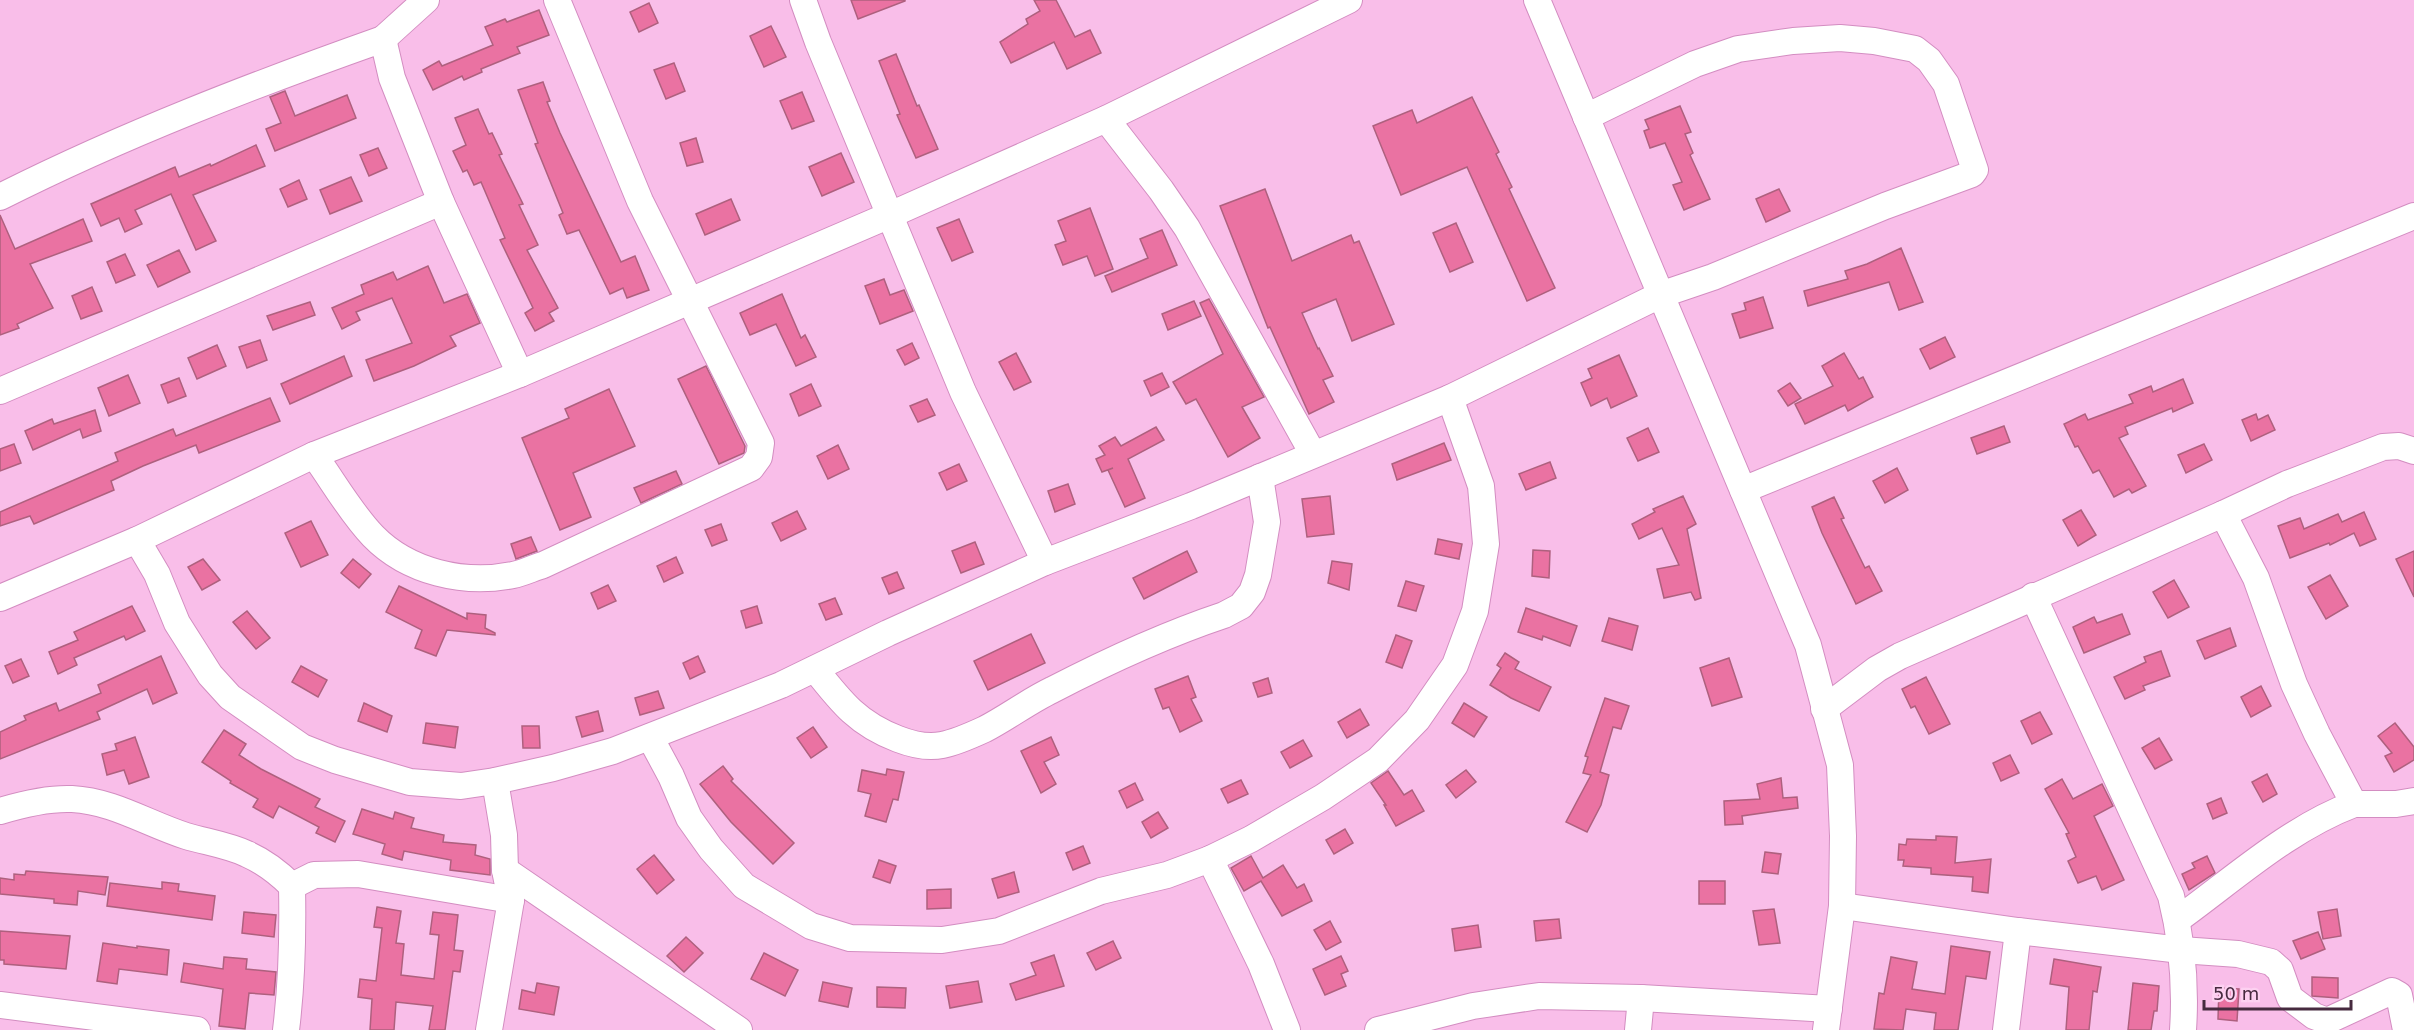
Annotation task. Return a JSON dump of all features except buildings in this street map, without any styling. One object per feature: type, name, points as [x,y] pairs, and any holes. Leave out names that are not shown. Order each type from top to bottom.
[{"type":"street","points":[[0,197],[144,131],[311,64],[383,39],[426,0]]},
{"type":"street","points":[[314,454],[374,536],[406,561],[436,574],[480,577],[512,575],[543,565],[751,468],[759,457],[761,443],[640,201],[557,0]]},
{"type":"street","points":[[802,0],[963,392],[1045,562]]},
{"type":"street","points":[[0,598],[137,540],[314,454],[520,374],[890,215],[1106,119],[1349,0]]},
{"type":"street","points":[[1387,1029],[1473,1006],[1539,996],[1641,998],[1827,1019],[1842,906],[1843,836],[1840,765],[1808,645],[1537,0]]},
{"type":"street","points":[[137,540],[157,574],[177,623],[210,675],[230,697],[302,747],[335,760],[410,782],[461,786],[495,781],[553,768],[650,737],[815,669],[888,633],[1045,562],[1260,477],[1450,398],[1660,295],[1713,277],[1885,206],[1972,174],[1975,166],[1946,84],[1929,60],[1916,49],[1898,44],[1840,38],[1793,41],[1738,49],[1695,64],[1586,117]]},
{"type":"street","points":[[383,39],[392,78],[441,202],[520,374]]},
{"type":"street","points":[[1106,119],[1187,228],[1313,454]]},
{"type":"street","points":[[0,391],[441,202]]},
{"type":"street","points":[[1743,490],[2414,216]]},
{"type":"street","points":[[650,737],[671,776],[689,818],[711,849],[744,886],[811,926],[850,938],[942,940],[999,931],[1101,891],[1167,875],[1210,859],[1251,839],[1323,797],[1378,760],[1417,720],[1455,665],[1475,611],[1486,544],[1481,486],[1450,398]]},
{"type":"street","points":[[1824,709],[1877,669],[1900,656],[2287,484],[2383,447],[2399,446],[2414,451]]},
{"type":"street","points":[[815,669],[841,702],[862,722],[882,733],[920,745],[941,746],[958,741],[1115,657],[1224,615],[1241,606],[1252,592],[1264,545],[1266,522],[1260,477]]},
{"type":"street","points":[[2223,514],[2256,578],[2294,684],[2316,734],[2354,804]]},
{"type":"street","points":[[2033,596],[2170,896],[2177,920],[2181,950],[2185,1001],[2182,1030]]},
{"type":"street","points":[[489,1030],[511,900],[505,870],[504,835],[495,781]]},
{"type":"street","points":[[0,811],[24,803],[50,800],[73,799],[101,804],[122,810],[185,836],[247,854],[277,871],[292,886],[294,943],[292,986],[286,1030]]},
{"type":"street","points":[[2177,920],[2280,843],[2327,814],[2354,804],[2396,804],[2414,801]]},
{"type":"street","points":[[1210,859],[1261,964],[1287,1030]]},
{"type":"street","points":[[505,870],[739,1030]]},
{"type":"street","points":[[292,886],[314,875],[358,874],[511,900]]},
{"type":"street","points":[[1842,906],[2018,932],[2238,954],[2271,962],[2280,970],[2290,998],[2314,1017],[2327,1021],[2380,995],[2395,991],[2399,995],[2406,1030]]},
{"type":"street","points":[[2006,1030],[2018,932]]},
{"type":"street","points":[[1638,1030],[1641,998]]},
{"type":"street","points":[[0,1005],[197,1030]]}]
